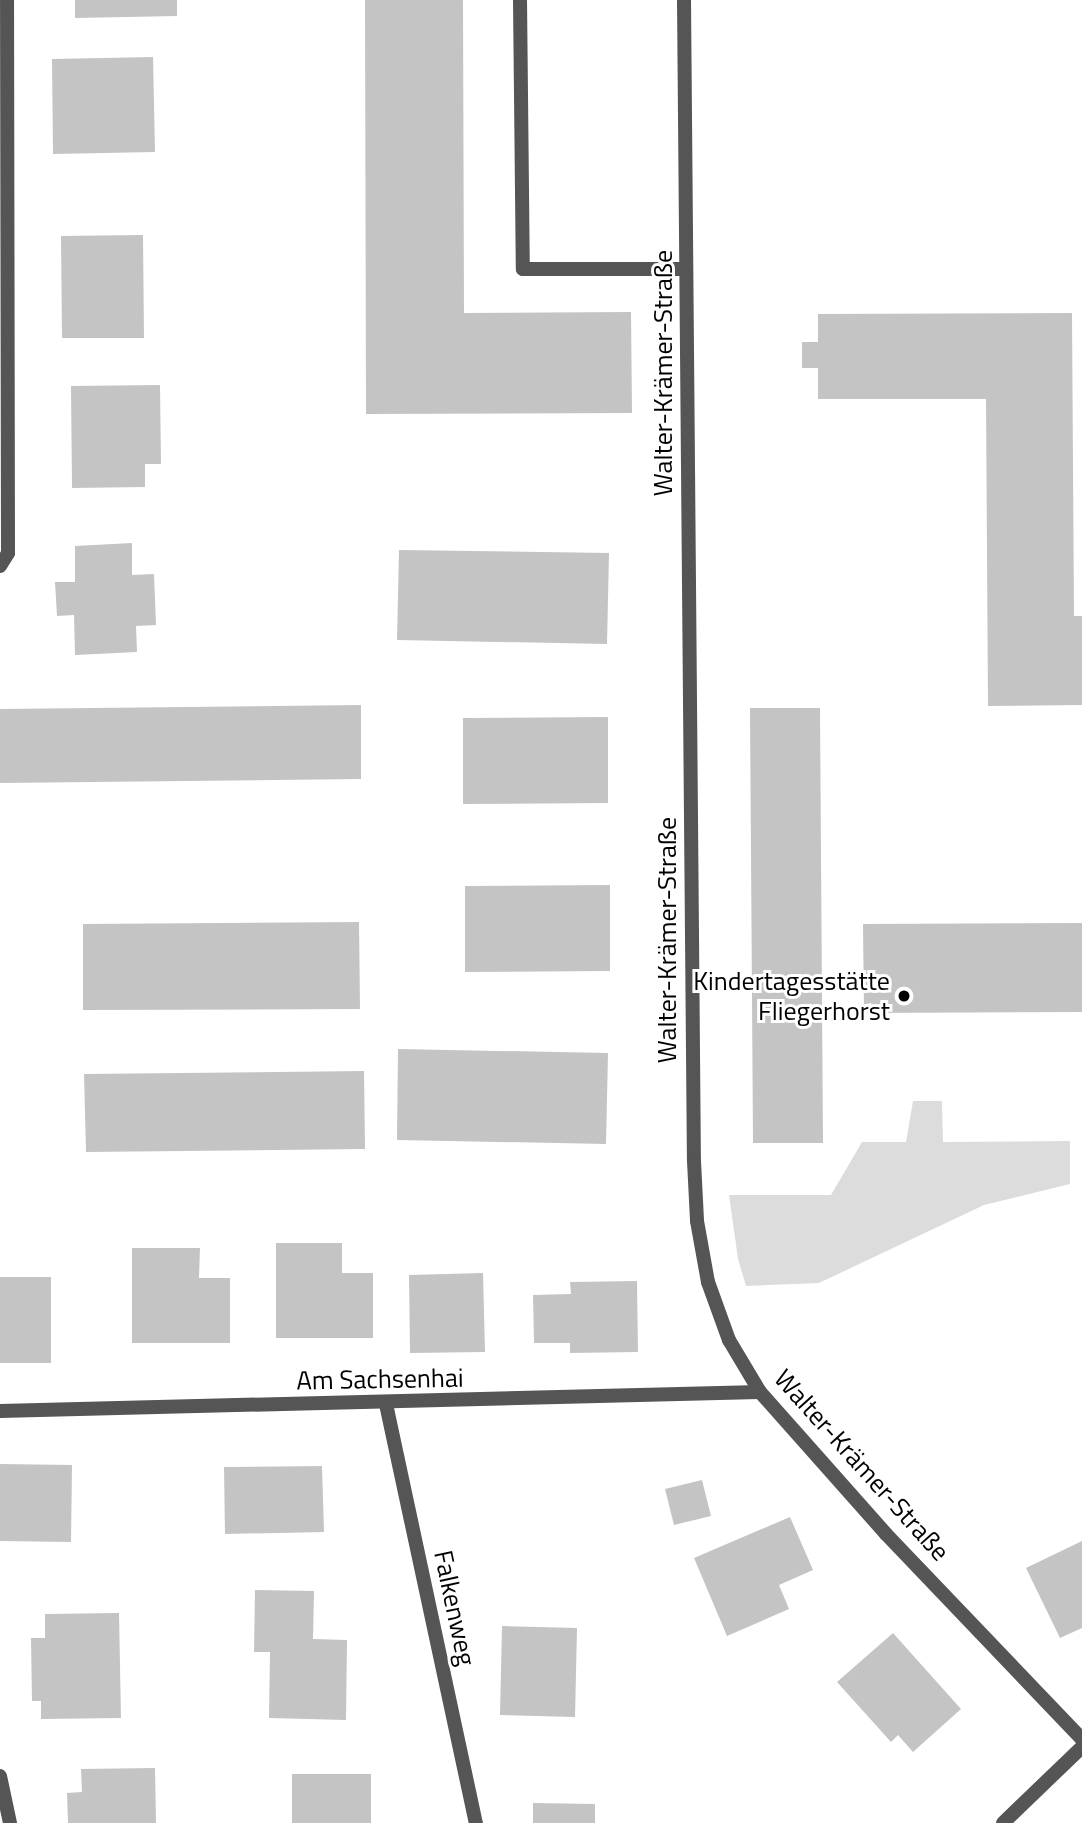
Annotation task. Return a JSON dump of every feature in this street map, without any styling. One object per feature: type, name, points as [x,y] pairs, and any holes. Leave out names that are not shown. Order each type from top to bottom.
[{"type":"street","points":[[0,566],[8,553],[5,127],[7,0]]},
{"type":"street","points":[[520,0],[523,269],[686,269]]},
{"type":"street","name":"Walter-Krämer-Straße","points":[[684,0],[696,1221],[708,1282],[729,1340],[760,1392],[887,1534],[1082,1739]]},
{"type":"street","name":"Am Sachsenhai","points":[[0,1411],[386,1404],[760,1392]]},
{"type":"street","name":"Falkenweg","points":[[386,1404],[476,1823]]},
{"type":"street","points":[[1003,1823],[1082,1747]]},
{"type":"street","points":[[0,1776],[10,1823]]},
{"type":"shaded area","points":[[913,1101],[942,1101],[943,1142],[1070,1141],[1070,1184],[984,1205],[819,1283],[746,1286],[738,1259],[729,1195],[831,1195],[862,1142],[906,1142]]},
{"type":"building","points":[[75,0],[177,0],[177,16],[75,18]]},
{"type":"building","points":[[365,0],[463,0],[464,313],[631,312],[632,413],[366,414]]},
{"type":"building","points":[[153,57],[155,152],[53,154],[52,59]]},
{"type":"building","points":[[143,235],[144,338],[62,338],[61,236]]},
{"type":"building","points":[[1072,313],[1074,616],[1082,616],[1082,705],[988,706],[986,399],[818,399],[818,368],[802,368],[802,342],[818,342],[818,314]]},
{"type":"building","points":[[160,385],[161,464],[145,464],[145,487],[72,488],[71,386]]},
{"type":"building","points":[[132,543],[132,575],[154,574],[156,625],[136,626],[137,652],[75,655],[74,615],[57,616],[55,582],[75,582],[75,546]]},
{"type":"building","points":[[399,550],[609,553],[607,644],[397,640]]},
{"type":"building","points":[[361,705],[361,779],[0,783],[0,709]]},
{"type":"building","points":[[750,708],[820,708],[823,1143],[753,1143]]},
{"type":"building","points":[[608,717],[608,803],[463,804],[463,718]]},
{"type":"building","points":[[610,885],[610,971],[465,972],[465,886]]},
{"type":"building","points":[[359,922],[360,1009],[83,1010],[83,924]]},
{"type":"building","points":[[1082,923],[1082,1012],[864,1013],[863,924]]},
{"type":"building","points":[[398,1049],[608,1053],[606,1144],[397,1140]]},
{"type":"building","points":[[364,1071],[365,1149],[86,1152],[84,1074]]},
{"type":"building","points":[[276,1243],[342,1243],[342,1273],[373,1273],[373,1338],[276,1338]]},
{"type":"building","points":[[132,1248],[200,1248],[199,1278],[230,1278],[230,1343],[132,1343]]},
{"type":"building","points":[[483,1273],[485,1352],[410,1353],[409,1275]]},
{"type":"building","points":[[0,1277],[51,1277],[51,1363],[0,1363]]},
{"type":"building","points":[[637,1281],[638,1352],[570,1353],[570,1343],[534,1343],[533,1295],[571,1294],[570,1282]]},
{"type":"building","points":[[0,1464],[72,1465],[71,1542],[0,1541]]},
{"type":"building","points":[[322,1466],[324,1532],[225,1534],[224,1467]]},
{"type":"building","points":[[702,1480],[711,1516],[674,1525],[665,1489]]},
{"type":"building","points":[[790,1517],[813,1570],[779,1585],[789,1609],[727,1636],[694,1558]]},
{"type":"building","points":[[1082,1541],[1082,1628],[1060,1638],[1026,1568]]},
{"type":"building","points":[[255,1590],[314,1591],[313,1639],[347,1640],[346,1720],[269,1718],[270,1652],[254,1652]]},
{"type":"building","points":[[119,1613],[121,1718],[41,1719],[41,1701],[32,1701],[31,1638],[45,1638],[45,1614]]},
{"type":"building","points":[[502,1626],[577,1628],[575,1717],[500,1715]]},
{"type":"building","points":[[893,1633],[961,1709],[913,1752],[898,1735],[891,1742],[837,1682]]},
{"type":"building","points":[[155,1768],[156,1823],[68,1823],[67,1793],[82,1792],[81,1769]]},
{"type":"building","points":[[292,1774],[371,1774],[371,1823],[292,1823]]},
{"type":"building","points":[[533,1803],[595,1804],[595,1823],[533,1823]]},
{"type":"place","name":"Kindertagesstätte Fliegerhorst","points":[[904,996]]}]
